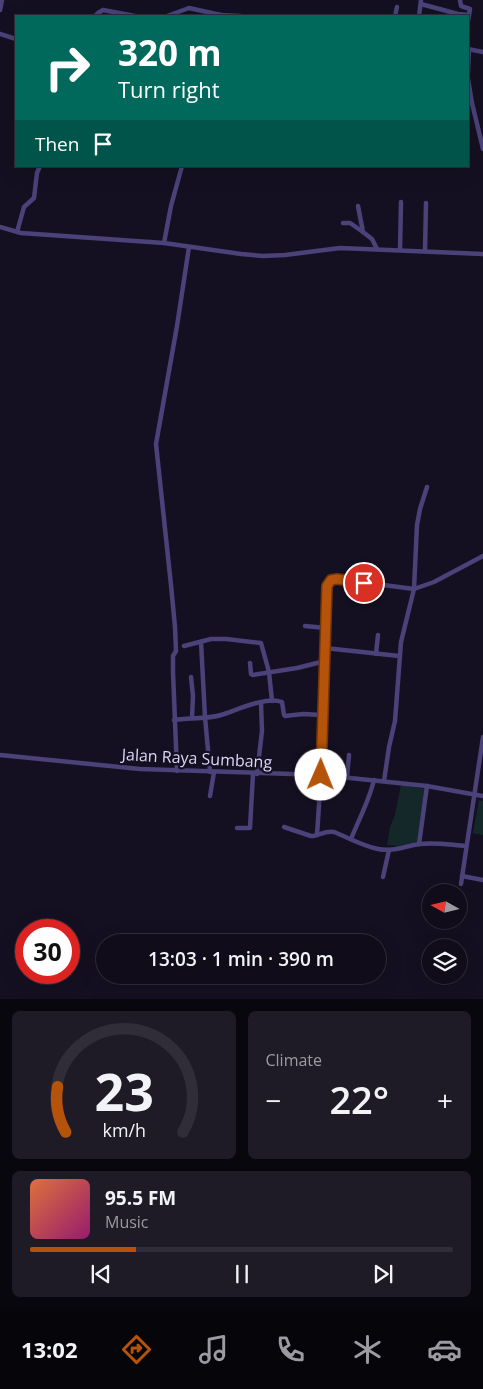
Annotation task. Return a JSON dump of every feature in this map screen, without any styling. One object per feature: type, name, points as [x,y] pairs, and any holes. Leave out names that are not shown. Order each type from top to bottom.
[{"type":"street","points":[[0,10],[2,0]]},
{"type":"street","points":[[418,15],[421,2],[458,14],[468,15],[470,9],[460,6],[460,0]]},
{"type":"street","points":[[395,15],[397,7]]},
{"type":"street","points":[[170,15],[189,8],[220,15]]},
{"type":"street","points":[[96,15],[102,10],[130,15]]},
{"type":"street","points":[[0,34],[15,39]]},
{"type":"street","points":[[469,49],[483,52]]},
{"type":"street","points":[[469,85],[483,149]]},
{"type":"street","points":[[17,232],[24,207],[34,198],[40,167]]},
{"type":"street","points":[[164,243],[171,206],[182,167]]},
{"type":"street","points":[[400,250],[401,202]]},
{"type":"street","points":[[424,251],[426,203]]},
{"type":"street","points":[[358,206],[363,232]]},
{"type":"street","points":[[343,223],[350,223],[372,239],[376,249]]},
{"type":"street","points":[[0,227],[17,232],[164,243],[263,256],[340,248],[483,254]]},
{"type":"street","points":[[178,771],[174,720],[173,656],[176,651],[173,600],[156,439],[177,326],[189,246]]},
{"type":"street","points":[[384,781],[395,722],[401,642],[414,589],[420,508],[427,487]]},
{"type":"street","points":[[317,835],[321,775],[327,586],[331,580],[337,579],[414,589],[434,582],[483,556]]},
{"type":"street","points":[[305,626],[326,628]]},
{"type":"street","points":[[376,654],[378,635]]},
{"type":"street","points":[[184,646],[226,639],[262,643],[269,672],[272,701]]},
{"type":"street","points":[[202,642],[205,717],[212,772],[210,796]]},
{"type":"street","points":[[325,648],[399,656]]},
{"type":"street","points":[[250,663],[252,675],[297,668],[324,661]]},
{"type":"street","points":[[191,677],[192,718]]},
{"type":"street","points":[[174,720],[221,715],[246,706],[272,701],[281,702],[285,716],[303,714],[322,715]]},
{"type":"street","points":[[237,828],[250,828],[255,774],[261,738],[261,703]]},
{"type":"street","points":[[461,884],[483,737]]},
{"type":"street","name":"Jalan Raya Sumbang","points":[[0,755],[131,769],[347,777],[427,786],[483,796]]},
{"type":"street","points":[[347,777],[349,755]]},
{"type":"street","points":[[351,838],[364,811],[374,780]]},
{"type":"street","points":[[419,844],[427,786]]},
{"type":"street","points":[[284,827],[311,836],[329,831],[351,838],[367,846],[389,850],[419,844],[466,846]]},
{"type":"street","points":[[383,877],[389,850]]},
{"type":"street","points":[[462,876],[483,880]]},
{"type":"green space","points":[[401,785],[426,789],[417,842],[399,846],[387,845],[390,827],[395,815]]},
{"type":"green space","points":[[479,800],[483,801],[483,835],[473,833]]},
{"type":"route","points":[[321,775],[327,586],[328,582],[337,579],[364,583]]}]
